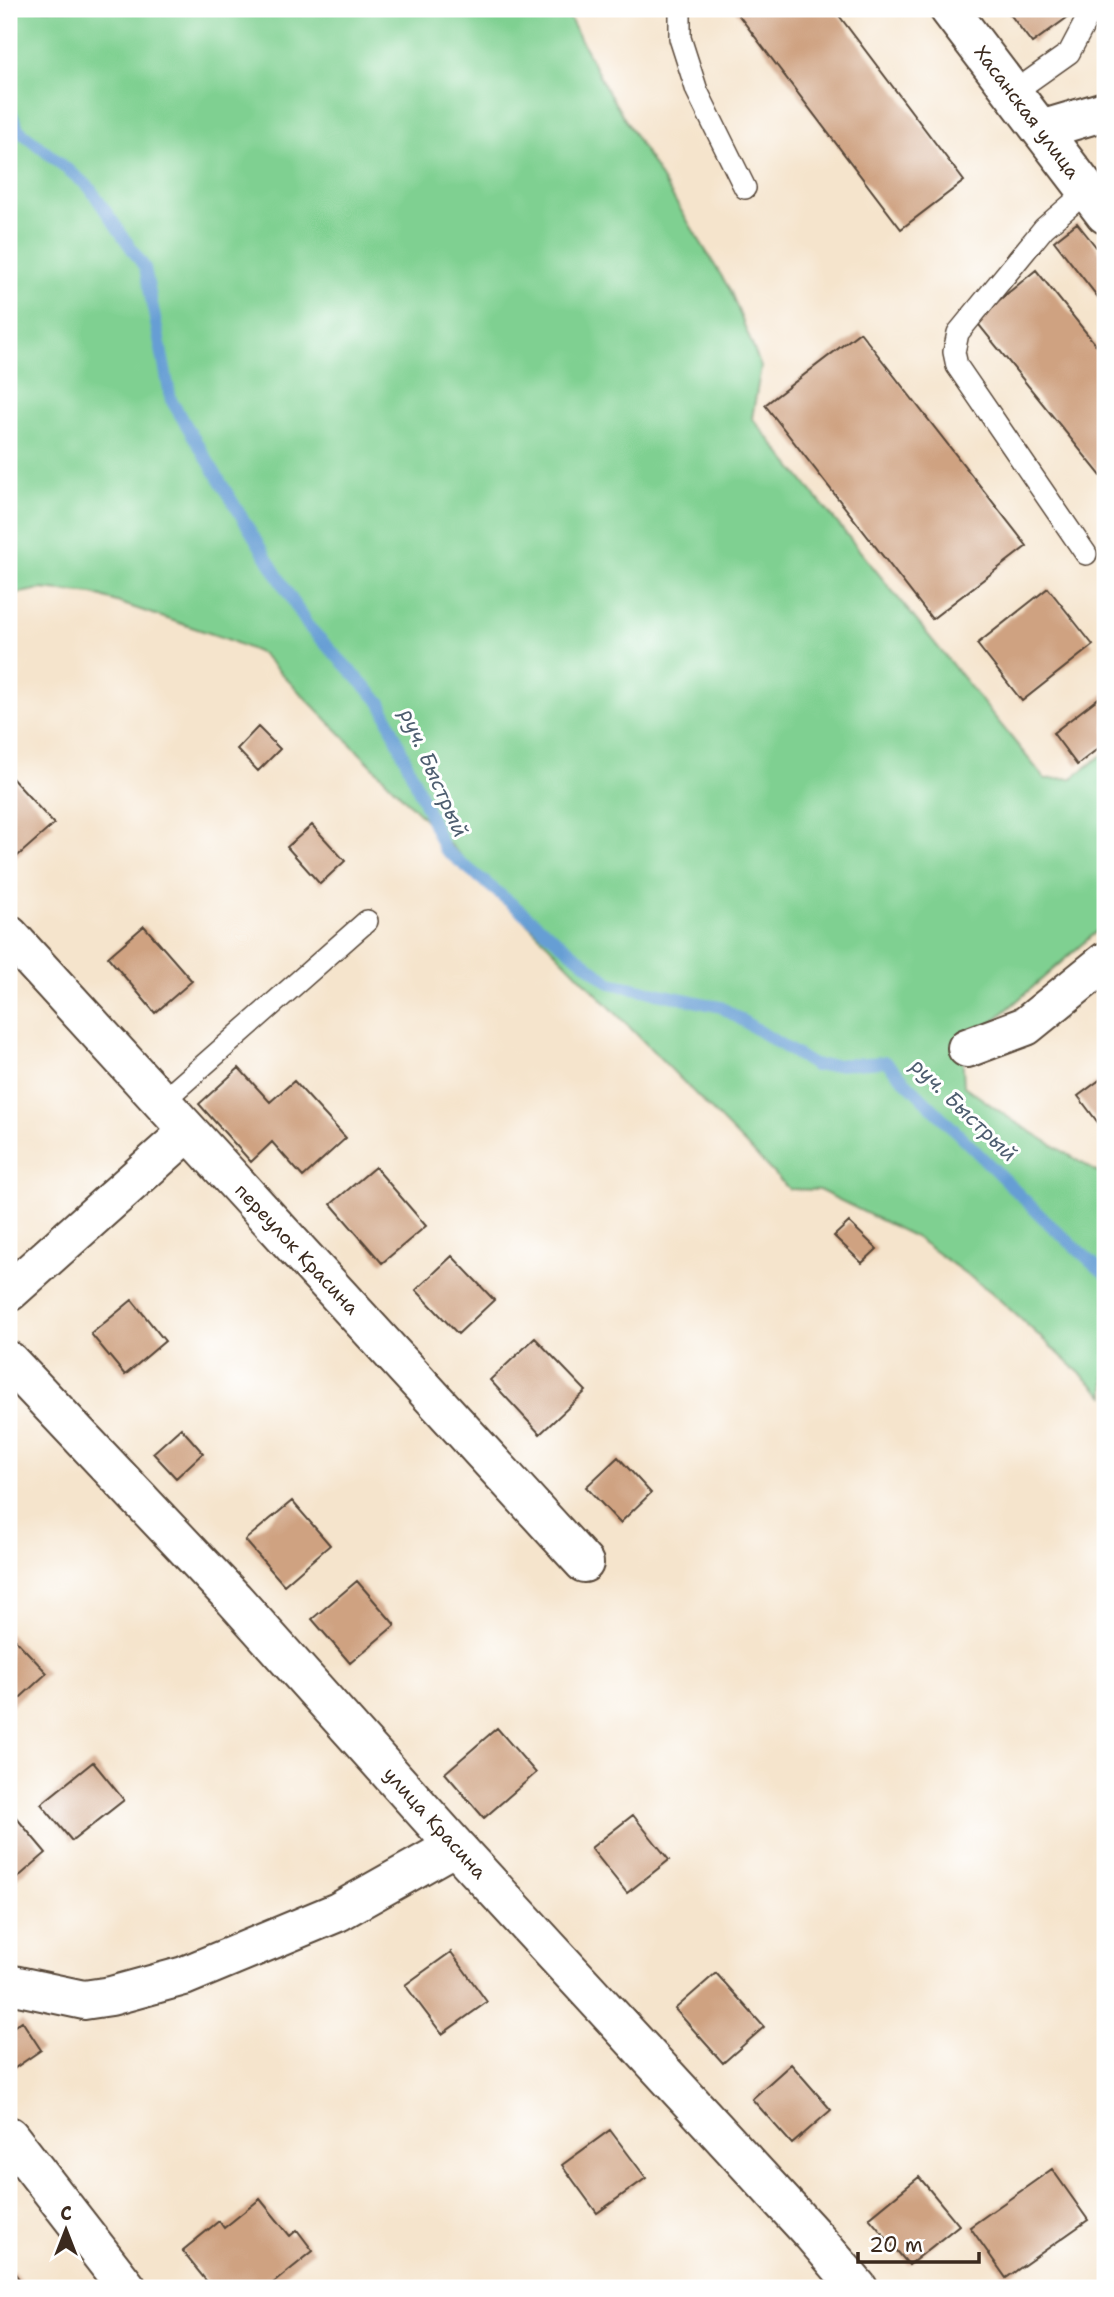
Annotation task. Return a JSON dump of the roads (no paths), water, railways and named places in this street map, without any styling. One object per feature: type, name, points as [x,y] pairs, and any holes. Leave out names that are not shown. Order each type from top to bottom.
[{"type":"street","name":"Хасанская улица","points":[[949,9],[1096,203]]},
{"type":"street","points":[[1041,130],[1105,111]]},
{"type":"street","name":"переулок Красина","points":[[9,935],[584,1563]]},
{"type":"street","points":[[967,1048],[1026,1026],[1105,962]]},
{"type":"street","points":[[9,1292],[188,1132]]},
{"type":"street","name":"улица Красина","points":[[9,1361],[234,1599],[858,2288]]},
{"type":"street","points":[[9,1984],[84,2000],[111,1996],[184,1976],[338,1912],[455,1846]]},
{"type":"street","points":[[9,2136],[127,2288]]},
{"type":"lane","points":[[680,9],[680,38],[697,91],[745,188]]},
{"type":"lane","points":[[1014,92],[1069,53],[1089,11]]},
{"type":"lane","points":[[1086,554],[957,366],[954,352],[958,333],[1044,228],[1096,203]]},
{"type":"lane","points":[[163,1101],[367,921]]},
{"type":"waterway","name":"руч. Быстрый","points":[[9,108],[19,130],[89,187],[145,268],[171,400],[308,626],[381,703],[444,849],[610,983],[721,1007],[815,1066],[886,1062],[1047,1222],[1105,1274]]}]
